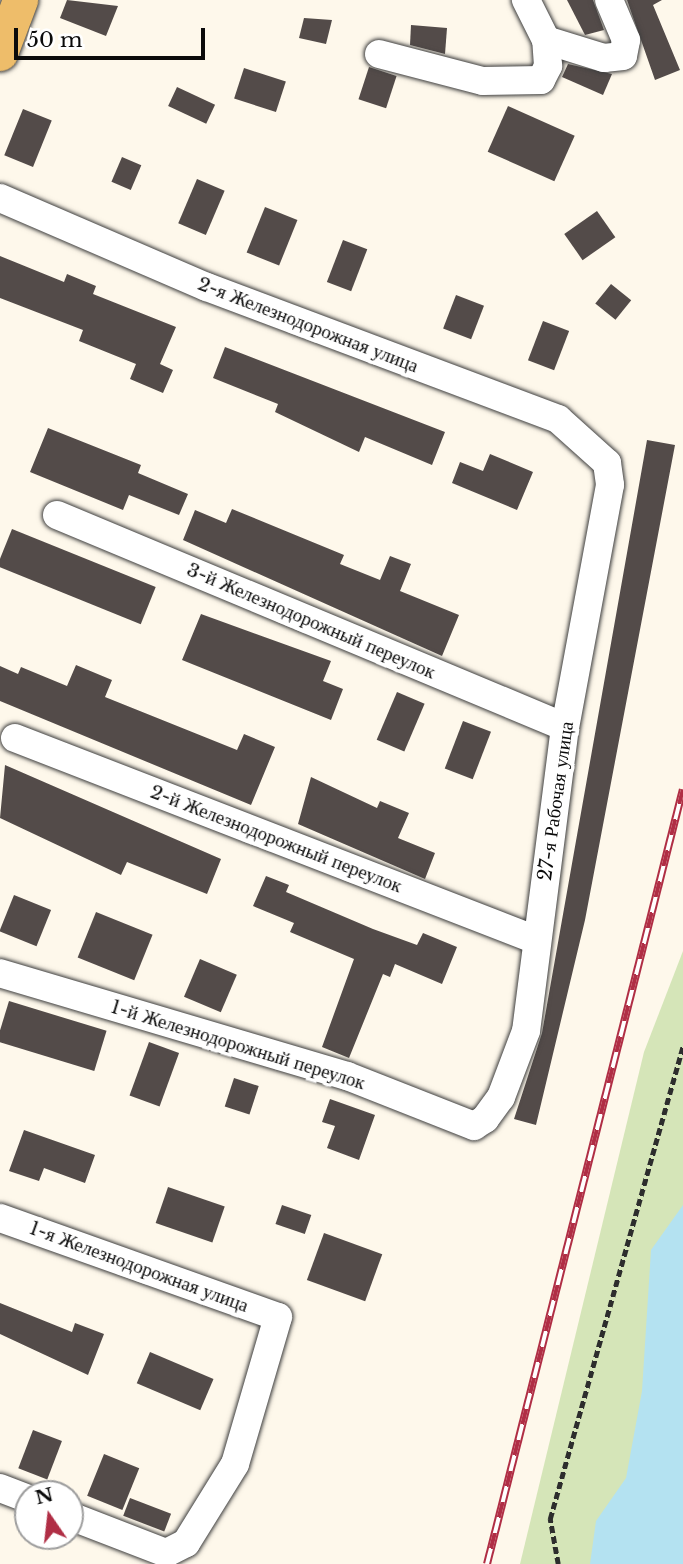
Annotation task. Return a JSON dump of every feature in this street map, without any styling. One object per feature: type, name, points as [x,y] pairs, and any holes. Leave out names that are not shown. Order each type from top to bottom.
[{"type":"main road","points":[[0,53],[20,0]]},
{"type":"street","points":[[379,54],[483,81],[541,80],[547,53],[526,0]]},
{"type":"street","points":[[547,53],[604,58],[623,56],[626,40],[608,0]]},
{"type":"street","name":"2-я Железнодорожная улица","points":[[0,198],[206,287],[558,419],[607,463]]},
{"type":"street","name":"27-я Рабочая улица","points":[[474,1126],[501,1097],[526,1031],[565,727],[606,532],[607,463]]},
{"type":"street","name":"3-й Железнодорожный переулок","points":[[57,515],[565,727]]},
{"type":"street","name":"2-й Железнодорожный переулок","points":[[15,738],[536,940]]},
{"type":"street","name":"1-й Железнодорожный переулок","points":[[0,973],[347,1076],[474,1126]]},
{"type":"street","name":"1-я Железнодорожная улица","points":[[0,1218],[278,1317],[235,1464],[186,1543],[166,1553],[84,1521]]},
{"type":"path","points":[[558,1564],[550,1519],[683,1046]]},
{"type":"green space","points":[[683,951],[683,1564],[520,1564],[644,1052]]},
{"type":"water","points":[[683,1205],[683,1564],[590,1564],[596,1521],[626,1478],[642,1391],[651,1250]]},
{"type":"building","points":[[67,0],[118,6],[106,36],[60,18]]},
{"type":"building","points":[[567,0],[593,0],[604,30],[585,35]]},
{"type":"building","points":[[627,0],[662,0],[653,5],[680,70],[655,80]]},
{"type":"building","points":[[304,18],[332,20],[326,44],[299,38]]},
{"type":"building","points":[[411,25],[447,28],[445,54],[410,45]]},
{"type":"building","points":[[568,64],[612,74],[603,95],[562,77]]},
{"type":"building","points":[[369,67],[397,76],[386,108],[358,99]]},
{"type":"building","points":[[244,68],[286,82],[276,112],[234,98]]},
{"type":"building","points":[[177,87],[215,105],[206,124],[168,106]]},
{"type":"building","points":[[508,106],[575,136],[554,181],[488,152]]},
{"type":"building","points":[[23,109],[52,121],[33,167],[4,155]]},
{"type":"building","points":[[122,157],[141,165],[131,190],[111,182]]},
{"type":"building","points":[[197,179],[225,191],[206,235],[178,223]]},
{"type":"building","points":[[265,207],[297,220],[279,266],[247,252]]},
{"type":"building","points":[[597,211],[615,237],[583,260],[564,234]]},
{"type":"building","points":[[343,240],[367,249],[351,291],[327,282]]},
{"type":"building","points":[[0,256],[64,282],[67,274],[96,286],[93,294],[176,327],[160,364],[173,370],[163,393],[130,379],[136,364],[79,341],[83,330],[0,298]]},
{"type":"building","points":[[611,284],[631,300],[615,320],[595,303]]},
{"type":"building","points":[[456,295],[484,306],[471,339],[443,329]]},
{"type":"building","points":[[543,321],[569,331],[554,370],[528,360]]},
{"type":"building","points":[[225,347],[445,432],[432,465],[365,437],[359,452],[275,412],[278,404],[213,378]]},
{"type":"building","points":[[48,428],[141,465],[138,473],[188,494],[179,515],[129,495],[123,510],[30,472]]},
{"type":"building","points":[[647,440],[675,445],[585,920],[536,1125],[514,1119],[542,1033]]},
{"type":"building","points":[[490,454],[533,472],[517,510],[452,483],[460,462],[483,471]]},
{"type":"building","points":[[232,509],[344,555],[340,564],[380,580],[390,556],[411,564],[400,591],[459,615],[442,656],[183,540],[195,510],[226,523]]},
{"type":"building","points":[[12,529],[156,587],[141,624],[0,567],[0,559]]},
{"type":"building","points":[[201,614],[331,661],[323,681],[343,689],[331,720],[182,660]]},
{"type":"building","points":[[76,665],[112,680],[105,697],[237,750],[244,734],[275,747],[251,805],[0,701],[0,666],[18,674],[21,667],[67,686]]},
{"type":"building","points":[[397,692],[425,704],[404,752],[377,740]]},
{"type":"building","points":[[463,721],[491,732],[473,779],[445,769]]},
{"type":"building","points":[[5,765],[221,859],[207,894],[127,862],[121,875],[0,818]]},
{"type":"building","points":[[311,777],[377,808],[380,801],[409,813],[398,838],[435,853],[425,879],[298,824]]},
{"type":"building","points":[[266,876],[289,885],[286,892],[373,929],[417,945],[423,933],[457,947],[442,984],[395,964],[390,977],[383,974],[349,1058],[322,1047],[354,959],[290,932],[294,923],[253,906]]},
{"type":"building","points":[[14,895],[51,910],[36,946],[0,931]]},
{"type":"building","points":[[96,912],[153,935],[134,980],[78,957]]},
{"type":"building","points":[[200,959],[237,975],[221,1012],[184,997]]},
{"type":"building","points":[[9,1001],[107,1031],[94,1071],[0,1042],[0,1030]]},
{"type":"building","points":[[149,1042],[179,1053],[160,1107],[130,1096]]},
{"type":"building","points":[[234,1078],[259,1086],[249,1115],[225,1107]]},
{"type":"building","points":[[330,1099],[375,1115],[359,1160],[327,1148],[335,1126],[322,1122]]},
{"type":"building","points":[[24,1130],[95,1155],[85,1183],[44,1168],[39,1181],[9,1171]]},
{"type":"building","points":[[168,1187],[225,1207],[212,1242],[156,1223]]},
{"type":"building","points":[[282,1205],[311,1215],[305,1234],[275,1224]]},
{"type":"building","points":[[324,1233],[382,1254],[365,1301],[307,1280]]},
{"type":"building","points":[[0,1303],[72,1332],[75,1323],[104,1334],[88,1375],[0,1334]]},
{"type":"building","points":[[150,1352],[214,1379],[200,1410],[137,1383]]},
{"type":"building","points":[[33,1430],[62,1441],[47,1479],[18,1468]]},
{"type":"building","points":[[104,1454],[139,1468],[122,1510],[87,1496]]},
{"type":"building","points":[[130,1498],[171,1514],[164,1532],[123,1516]]},
{"type":"railway","points":[[487,1564],[683,789]]}]
